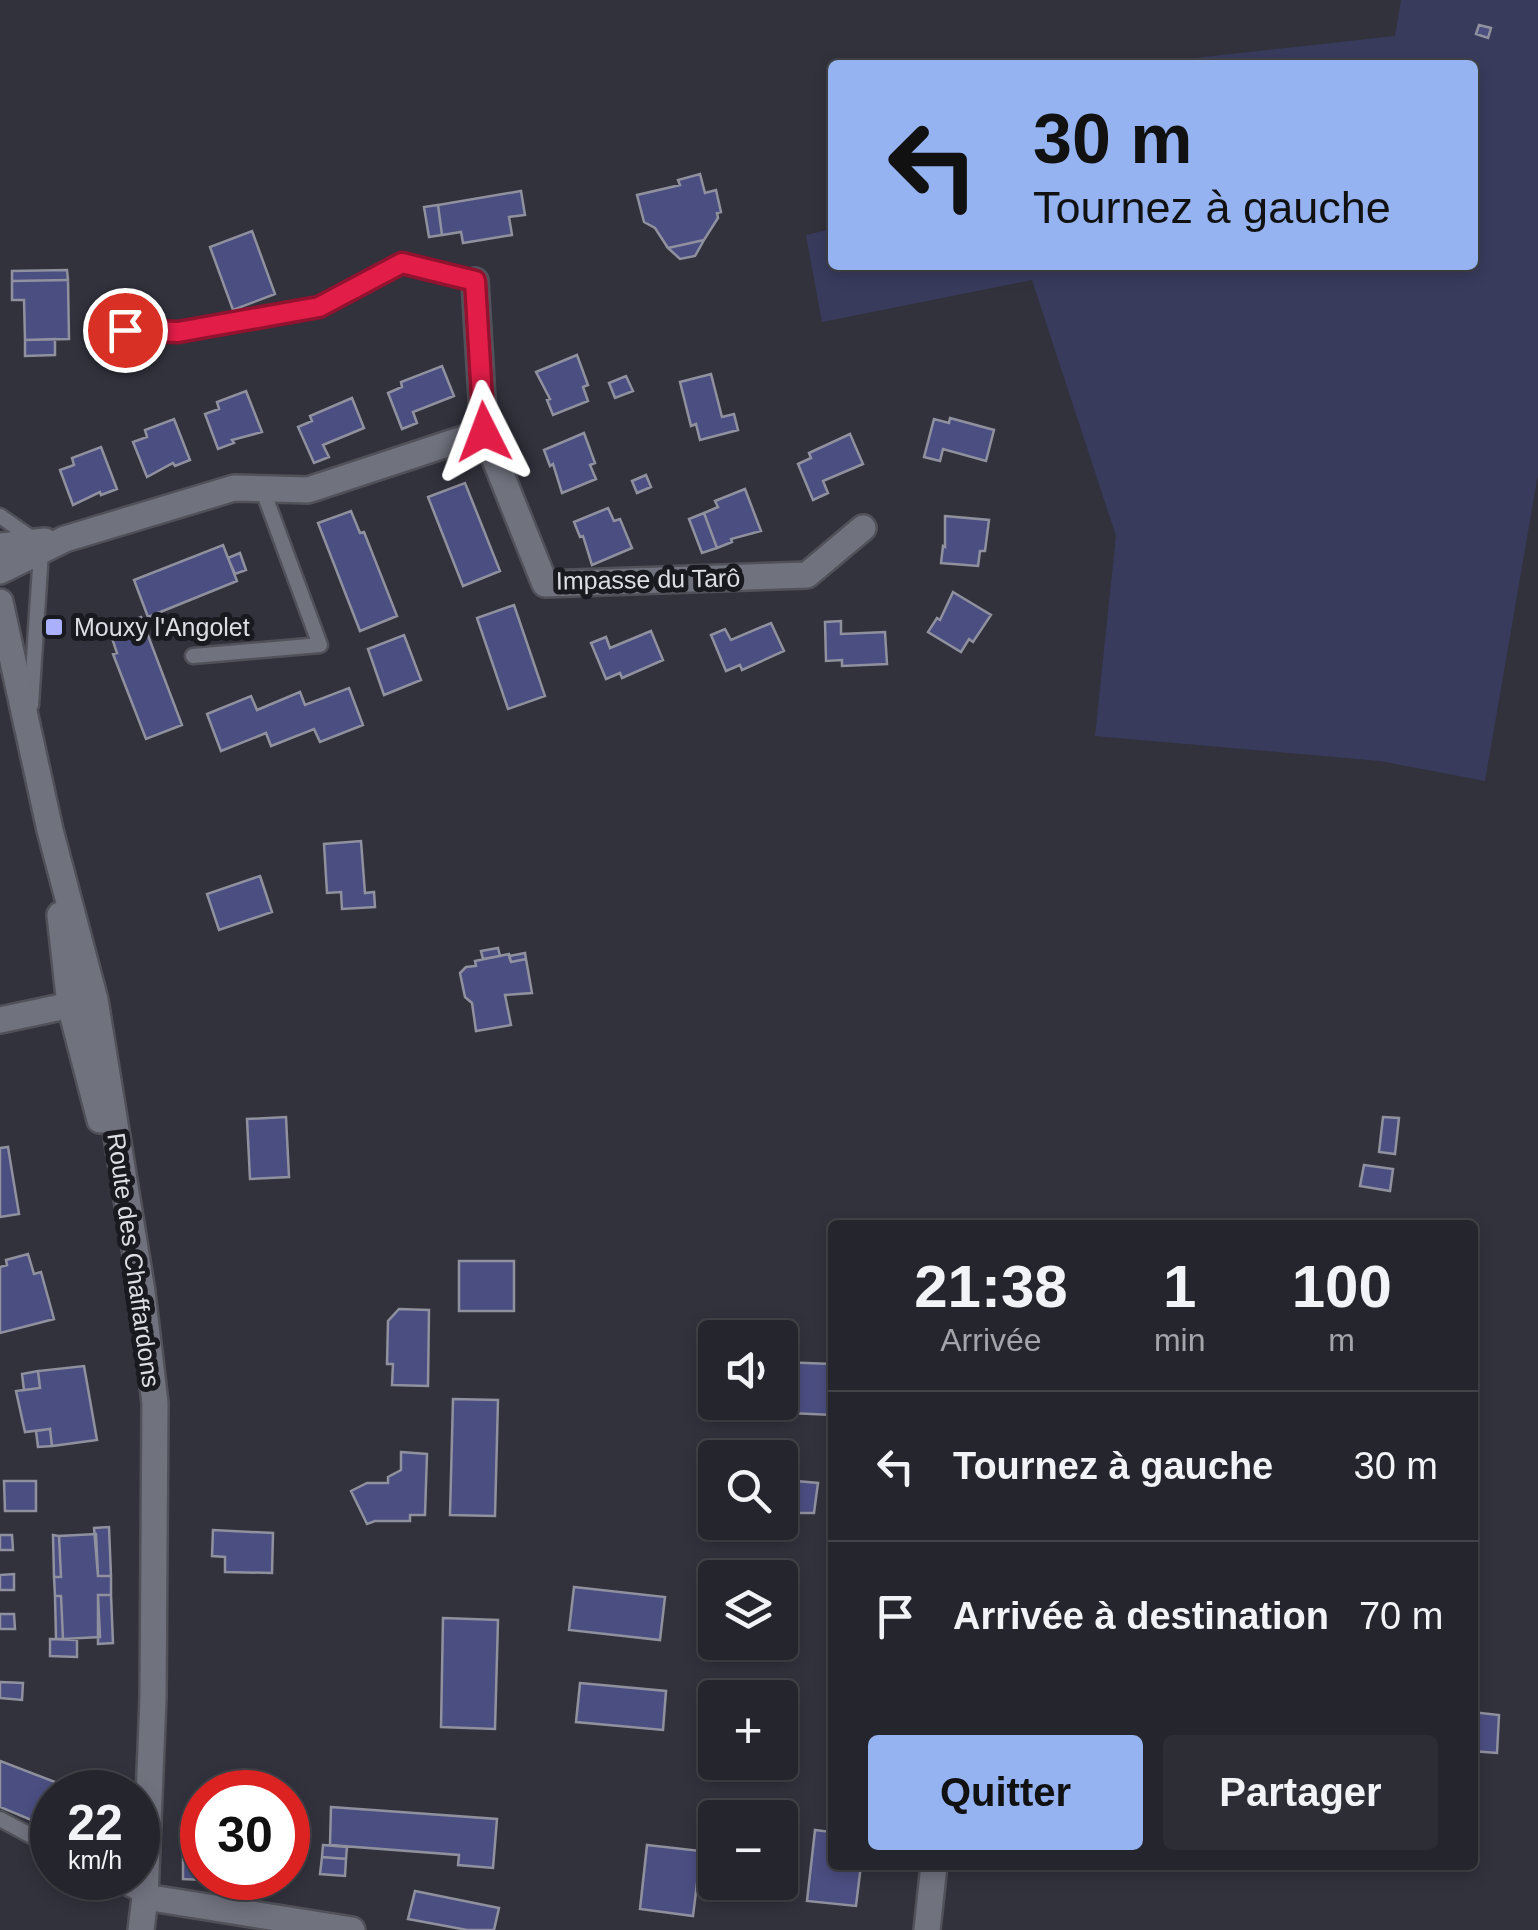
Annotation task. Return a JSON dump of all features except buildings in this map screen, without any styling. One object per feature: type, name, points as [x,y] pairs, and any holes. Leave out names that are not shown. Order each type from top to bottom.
[{"type":"street","points":[[0,571],[39,547],[234,488],[308,490],[484,432],[475,281]]},
{"type":"street","name":"Impasse du Tarô","points":[[484,432],[546,584],[807,575],[862,528]]},
{"type":"street","points":[[0,546],[39,547]]},
{"type":"street","points":[[0,602],[44,801]]},
{"type":"street","points":[[0,684],[44,801]]},
{"type":"street","name":"Route des Chaffardons","points":[[44,801],[82,1003],[133,1237],[155,1403],[150,1770]]},
{"type":"street","points":[[0,1020],[82,1003]]},
{"type":"street","points":[[927,1930],[933,1870]]},
{"type":"street","points":[[160,1899],[352,1930]]},
{"type":"street","name":"Route des Chaffardons","points":[[141,1930],[145,1900]]},
{"type":"lane","points":[[125,330],[178,332],[319,307],[402,263],[475,281]]},
{"type":"lane","points":[[193,656],[320,645],[262,488]]},
{"type":"lane","points":[[0,516],[39,547],[29,741]]},
{"type":"lane","points":[[0,1818],[30,1835]]},
{"type":"shaded area","points":[[1401,0],[1538,0],[1538,474],[1485,781],[1380,761],[1095,736],[1116,536],[1032,280],[822,322],[806,235],[828,230],[828,270],[1478,270],[1478,60],[1177,60],[1395,36]]},
{"type":"place","name":"Mouxy l'Angolet","points":[[54,627]]},
{"type":"route","points":[[125,330],[178,332],[319,307],[402,263],[475,281],[484,432]]}]
